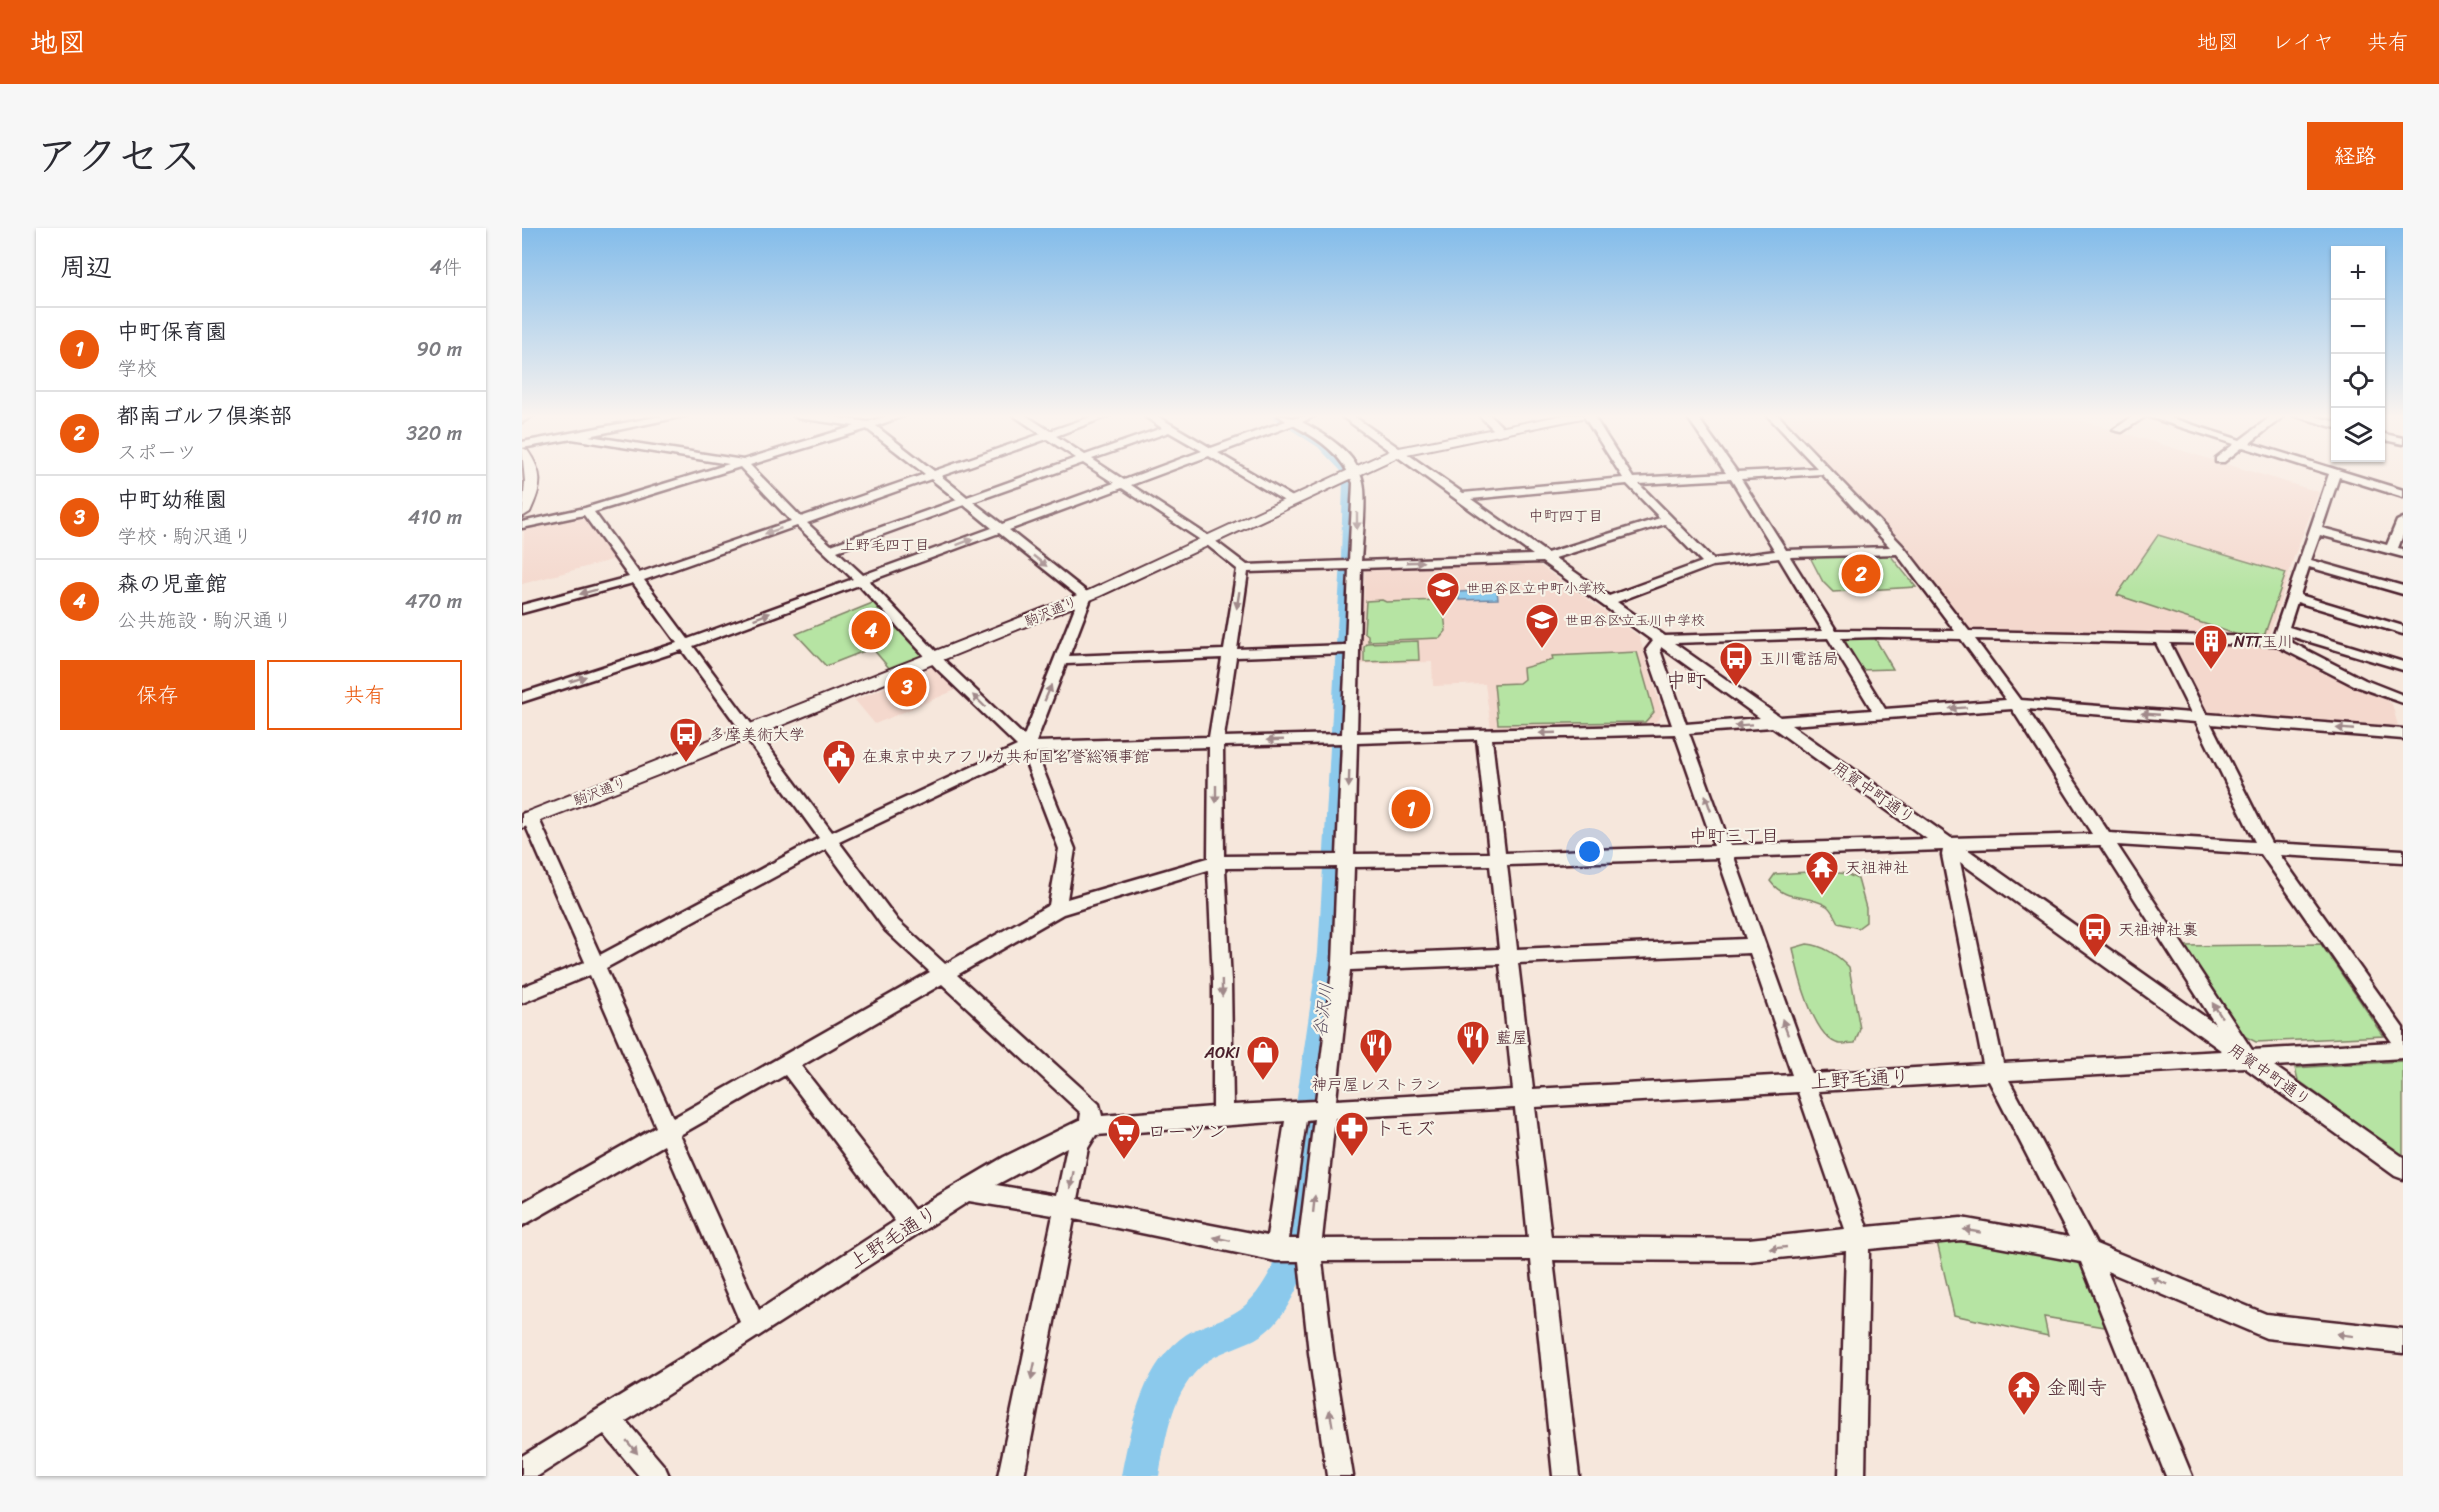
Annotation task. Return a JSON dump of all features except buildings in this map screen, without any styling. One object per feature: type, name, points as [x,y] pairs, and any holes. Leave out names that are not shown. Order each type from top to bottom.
[{"type":"highway","points":[[522,512],[531,493],[533,473]]},
{"type":"main road","name":"駒沢通り","points":[[526,819],[936,660],[1086,596],[1350,473]]},
{"type":"street","points":[[522,525],[587,511],[709,473]]},
{"type":"street","points":[[752,473],[799,522],[861,580],[936,660],[1024,745],[1066,849],[1058,909]]},
{"type":"street","points":[[522,609],[638,578],[938,473]]},
{"type":"street","points":[[828,550],[1044,473]]},
{"type":"street","points":[[1106,473],[1206,539],[1243,569],[1544,558],[1668,519]]},
{"type":"street","points":[[522,698],[686,644],[1150,473]]},
{"type":"street","points":[[1246,473],[1292,501]]},
{"type":"street","points":[[1340,1476],[1321,1353],[1291,1251],[1310,1110],[1342,963],[1351,737],[1348,649],[1349,565],[1358,483],[1356,473]]},
{"type":"street","name":"用賀中町通り","points":[[1427,473],[2403,1169]]},
{"type":"street","points":[[1625,473],[1710,563]]},
{"type":"street","points":[[1732,473],[1881,714]]},
{"type":"street","points":[[1459,496],[1630,481],[1785,473]]},
{"type":"street","points":[[1828,473],[1900,550],[2016,704],[2249,1059]]},
{"type":"street","points":[[2280,635],[2335,473]]},
{"type":"street","points":[[2336,473],[2403,494]]},
{"type":"street","points":[[933,475],[1086,596],[1062,660],[1024,745]]},
{"type":"street","points":[[587,511],[638,578],[827,841],[892,926],[1092,1110],[1090,1126],[1078,1146],[1011,1476]]},
{"type":"street","points":[[2316,530],[2397,552],[2403,521]]},
{"type":"street","points":[[1605,602],[1710,563],[1782,554],[1900,550]]},
{"type":"street","points":[[2305,562],[2403,590]]},
{"type":"street","points":[[1223,1114],[1222,982],[1216,862],[1216,742],[1243,569]]},
{"type":"street","points":[[2293,597],[2403,630]]},
{"type":"street","points":[[1852,1476],[1858,1240],[1653,650],[1661,641],[1670,639],[1831,633],[1964,633],[2161,639],[2280,635],[2403,666]]},
{"type":"street","points":[[2280,635],[2360,682],[2402,698]]},
{"type":"street","points":[[2161,639],[2266,848],[2403,1043]]},
{"type":"street","points":[[1062,660],[1348,649]]},
{"type":"street","points":[[522,995],[594,966],[827,841],[1024,745],[1680,729],[2016,704],[2403,734]]},
{"type":"street","points":[[1484,735],[1566,1476]]},
{"type":"street","points":[[526,819],[594,966],[754,1327]]},
{"type":"street","points":[[522,1215],[667,1130],[1058,909],[1216,862],[1953,847],[2105,839],[2403,856]]},
{"type":"street","points":[[1953,847],[1950,855],[1995,1073],[2088,1252],[2179,1476]]},
{"type":"street","points":[[1342,963],[1756,946]]},
{"type":"street","name":"上野毛通り","points":[[522,1471],[754,1327],[911,1224],[1012,1164],[1090,1126],[1223,1114],[2403,1050]]},
{"type":"street","points":[[787,1063],[911,1224]]},
{"type":"street","points":[[1291,1251],[1310,1110]]},
{"type":"street","points":[[968,1191],[1067,1207],[1291,1251],[1542,1248],[1749,1250],[1961,1229],[2088,1252],[2266,1326],[2403,1341]]},
{"type":"street","points":[[607,1418],[656,1476]]},
{"type":"shaded area","points":[[1834,473],[2257,473],[2319,492],[2294,557],[2268,639],[1971,631],[1967,630],[1907,550]]},
{"type":"shaded area","points":[[582,514],[615,559],[522,584],[524,530]]},
{"type":"shaded area","name":"世田谷区立玉川中学校","points":[[1535,562],[1639,636],[1663,714],[1653,725],[1491,729],[1485,684],[1433,686],[1432,662],[1360,664],[1365,569]]},
{"type":"shaded area","points":[[2170,643],[2281,646],[2384,698],[2392,704],[2398,726],[2207,713]]},
{"type":"shaded area","points":[[935,666],[958,689],[875,724],[855,700]]},
{"type":"green space","points":[[2158,535],[2286,573],[2264,636],[2241,636],[2117,595]]},
{"type":"green space","points":[[1890,555],[1916,587],[1833,592],[1823,582],[1810,557]]},
{"type":"green space","points":[[1439,600],[1443,604],[1446,631],[1440,638],[1368,641],[1368,635],[1364,632],[1366,601],[1386,602]]},
{"type":"green space","points":[[875,602],[926,654],[890,669],[872,648],[826,666],[796,634]]},
{"type":"green space","points":[[1873,635],[1893,669],[1859,670],[1839,636]]},
{"type":"green space","points":[[1418,641],[1419,660],[1364,662],[1364,646],[1367,643]]},
{"type":"green space","points":[[1637,652],[1654,712],[1645,722],[1498,724],[1494,684],[1519,683],[1524,679],[1523,668],[1553,660],[1552,656]]},
{"type":"green space","points":[[1825,871],[1846,874],[1858,879],[1866,908],[1866,922],[1858,928],[1838,923],[1827,906],[1783,892],[1770,881],[1775,874]]},
{"type":"green space","points":[[1807,944],[1830,951],[1849,967],[1860,1029],[1855,1043],[1840,1044],[1830,1040],[1814,1018],[1798,972],[1793,948]]},
{"type":"green space","points":[[2321,944],[2384,1036],[2256,1042],[2242,1035],[2184,946]]},
{"type":"green space","points":[[2403,1061],[2403,1156],[2298,1080],[2295,1068]]},
{"type":"green space","points":[[1962,1238],[2080,1261],[2105,1327],[2044,1317],[2048,1336],[1954,1315],[1937,1242]]},
{"type":"water","points":[[1497,590],[1498,599],[1459,600],[1458,592]]},
{"type":"waterway","name":"谷沢川","points":[[1140,1476],[1154,1413],[1176,1369],[1200,1346],[1247,1325],[1261,1315],[1272,1301],[1288,1270],[1331,953],[1350,560],[1351,479]]},
{"type":"place","name":"都南ゴルフ倶楽部","points":[[1861,574]]},
{"type":"place","name":"世田谷区立中町小学校","points":[[1443,617]]},
{"type":"place","name":"森の児童館","points":[[871,630]]},
{"type":"place","name":"世田谷区立玉川中学校","points":[[1542,649]]},
{"type":"place","name":"NTT玉川","points":[[2211,670]]},
{"type":"place","name":"中町幼稚園","points":[[907,687]]},
{"type":"place","name":"玉川電話局","points":[[1736,687]]},
{"type":"place","name":"多摩美術大学","points":[[686,763]]},
{"type":"place","name":"在東京中央アフリカ共和国名誉総領事館","points":[[839,785]]},
{"type":"place","name":"中町保育園","points":[[1411,809]]},
{"type":"place","name":"天祖神社","points":[[1822,896]]},
{"type":"place","name":"天祖神社裏","points":[[2095,958]]},
{"type":"place","name":"藍屋","points":[[1473,1066]]},
{"type":"place","name":"神戸屋レストラン","points":[[1376,1074]]},
{"type":"place","name":"AOKI","points":[[1263,1081]]},
{"type":"place","name":"トモズ","points":[[1352,1157]]},
{"type":"place","name":"ローソン","points":[[1124,1160]]},
{"type":"place","name":"金剛寺","points":[[2024,1416]]},
{"type":"district","name":"中町四丁目","points":[[1566,516]]},
{"type":"district","name":"上野毛四丁目","points":[[885,545]]},
{"type":"district","name":"中町","points":[[1686,680]]},
{"type":"district","name":"中町三丁目","points":[[1734,836]]}]
